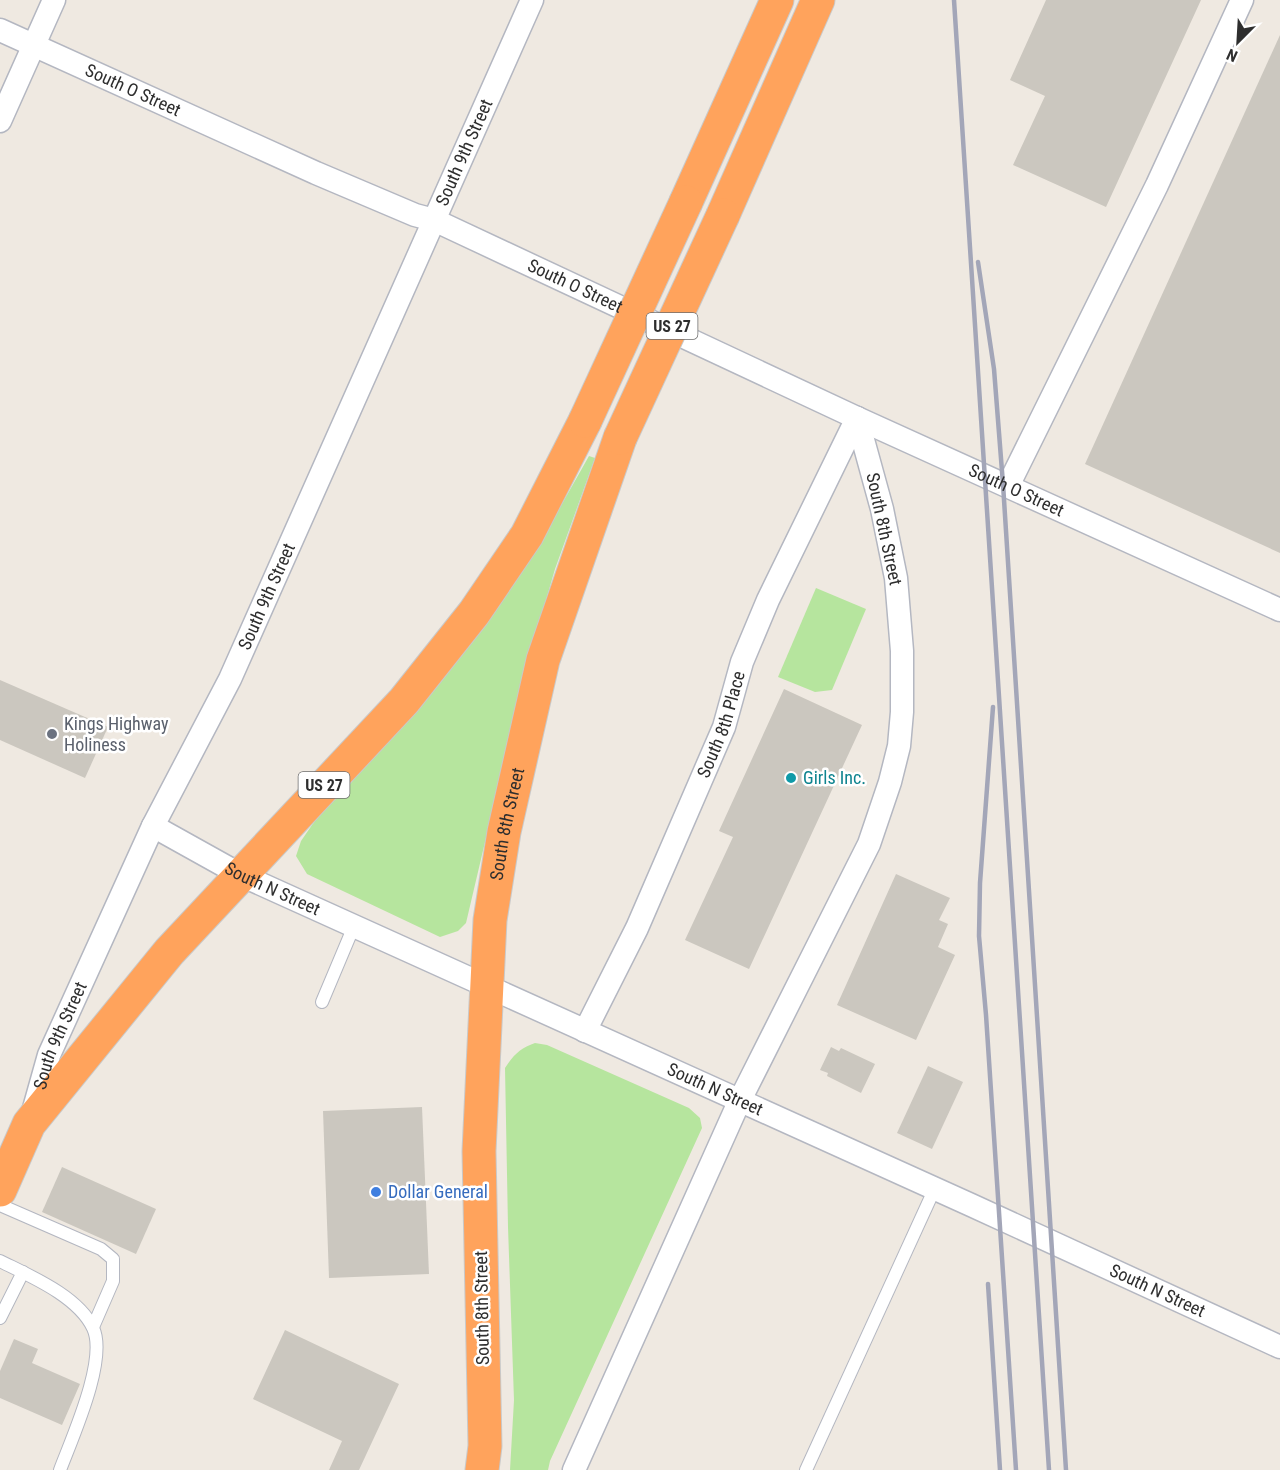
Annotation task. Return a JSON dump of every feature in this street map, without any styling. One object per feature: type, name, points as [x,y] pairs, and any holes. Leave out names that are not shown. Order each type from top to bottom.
[{"type":"highway","name":"US 27","points":[[29,1124],[169,952],[404,701],[474,613],[527,535],[585,421],[777,0]]},
{"type":"highway","name":"South 8th Street","points":[[482,1470],[485,1446],[479,1151],[490,920],[504,832],[543,660],[620,438],[723,215],[818,0]]},
{"type":"highway","name":"South 9th Street","points":[[4,1171],[29,1124]]},
{"type":"street","points":[[0,121],[54,0]]},
{"type":"street","name":"South 9th Street","points":[[29,1124],[49,1055],[153,826],[230,678],[532,0]]},
{"type":"street","points":[[1008,486],[1157,186],[1242,0]]},
{"type":"street","name":"South O Street","points":[[0,30],[316,173],[415,215],[434,220],[857,418],[1280,610]]},
{"type":"street","name":"South 8th Place","points":[[585,1031],[637,928],[724,727],[742,662],[768,600],[857,418]]},
{"type":"street","name":"South 8th Street","points":[[574,1470],[739,1101],[869,843],[890,782],[899,746],[902,712],[902,651],[896,578],[882,509],[857,418]]},
{"type":"street","name":"South N Street","points":[[153,826],[241,875],[935,1188],[1280,1347]]},
{"type":"lane","points":[[322,1002],[354,926]]},
{"type":"lane","points":[[806,1470],[935,1188]]},
{"type":"lane","points":[[0,1205],[101,1249],[113,1259],[113,1281],[93,1327]]},
{"type":"lane","points":[[0,1261],[63,1296],[85,1316],[93,1327],[97,1356],[93,1378],[60,1470]]},
{"type":"lane","points":[[0,1318],[23,1272]]},
{"type":"green space","points":[[589,456],[595,458],[555,569],[524,676],[466,923],[458,931],[440,937],[307,874],[296,856],[301,841],[554,518]]},
{"type":"green space","points":[[816,588],[866,609],[832,690],[815,692],[778,677]]},
{"type":"green space","points":[[535,1043],[547,1045],[689,1108],[700,1118],[702,1128],[550,1461],[548,1470],[510,1470],[514,1400],[505,1068],[518,1052]]},
{"type":"building","points":[[1046,0],[1201,0],[1106,207],[1013,165],[1045,96],[1010,80]]},
{"type":"building","points":[[1280,35],[1280,553],[1085,464]]},
{"type":"building","name":"Kings Highway Holiness","points":[[0,680],[108,727],[85,778],[0,740]]},
{"type":"building","name":"Girls Inc.","points":[[784,689],[862,725],[749,969],[685,940],[733,837],[719,831]]},
{"type":"building","points":[[896,874],[950,898],[939,920],[948,924],[938,947],[955,955],[916,1040],[837,1005]]},
{"type":"building","points":[[831,1047],[839,1051],[841,1048],[875,1064],[861,1093],[827,1076],[828,1073],[820,1070]]},
{"type":"building","points":[[928,1066],[963,1082],[932,1149],[897,1133]]},
{"type":"building","name":"Dollar General","points":[[422,1107],[429,1274],[329,1278],[323,1111]]},
{"type":"building","points":[[62,1167],[156,1209],[136,1254],[42,1212]]},
{"type":"building","points":[[285,1330],[399,1384],[359,1470],[329,1470],[342,1441],[253,1399]]},
{"type":"building","points":[[14,1339],[38,1349],[32,1363],[80,1384],[62,1425],[0,1398],[0,1371]]},
{"type":"railway","points":[[954,0],[1049,1470]]},
{"type":"railway","points":[[978,262],[994,369],[1003,484],[1066,1470]]},
{"type":"railway","points":[[993,707],[980,883],[979,936],[1016,1470]]},
{"type":"railway","points":[[988,1284],[1000,1470]]},
{"type":"place","name":"Kings Highway Holiness","points":[[52,734]]},
{"type":"place","name":"Girls Inc.","points":[[791,778]]},
{"type":"place","name":"Dollar General","points":[[376,1192]]}]
